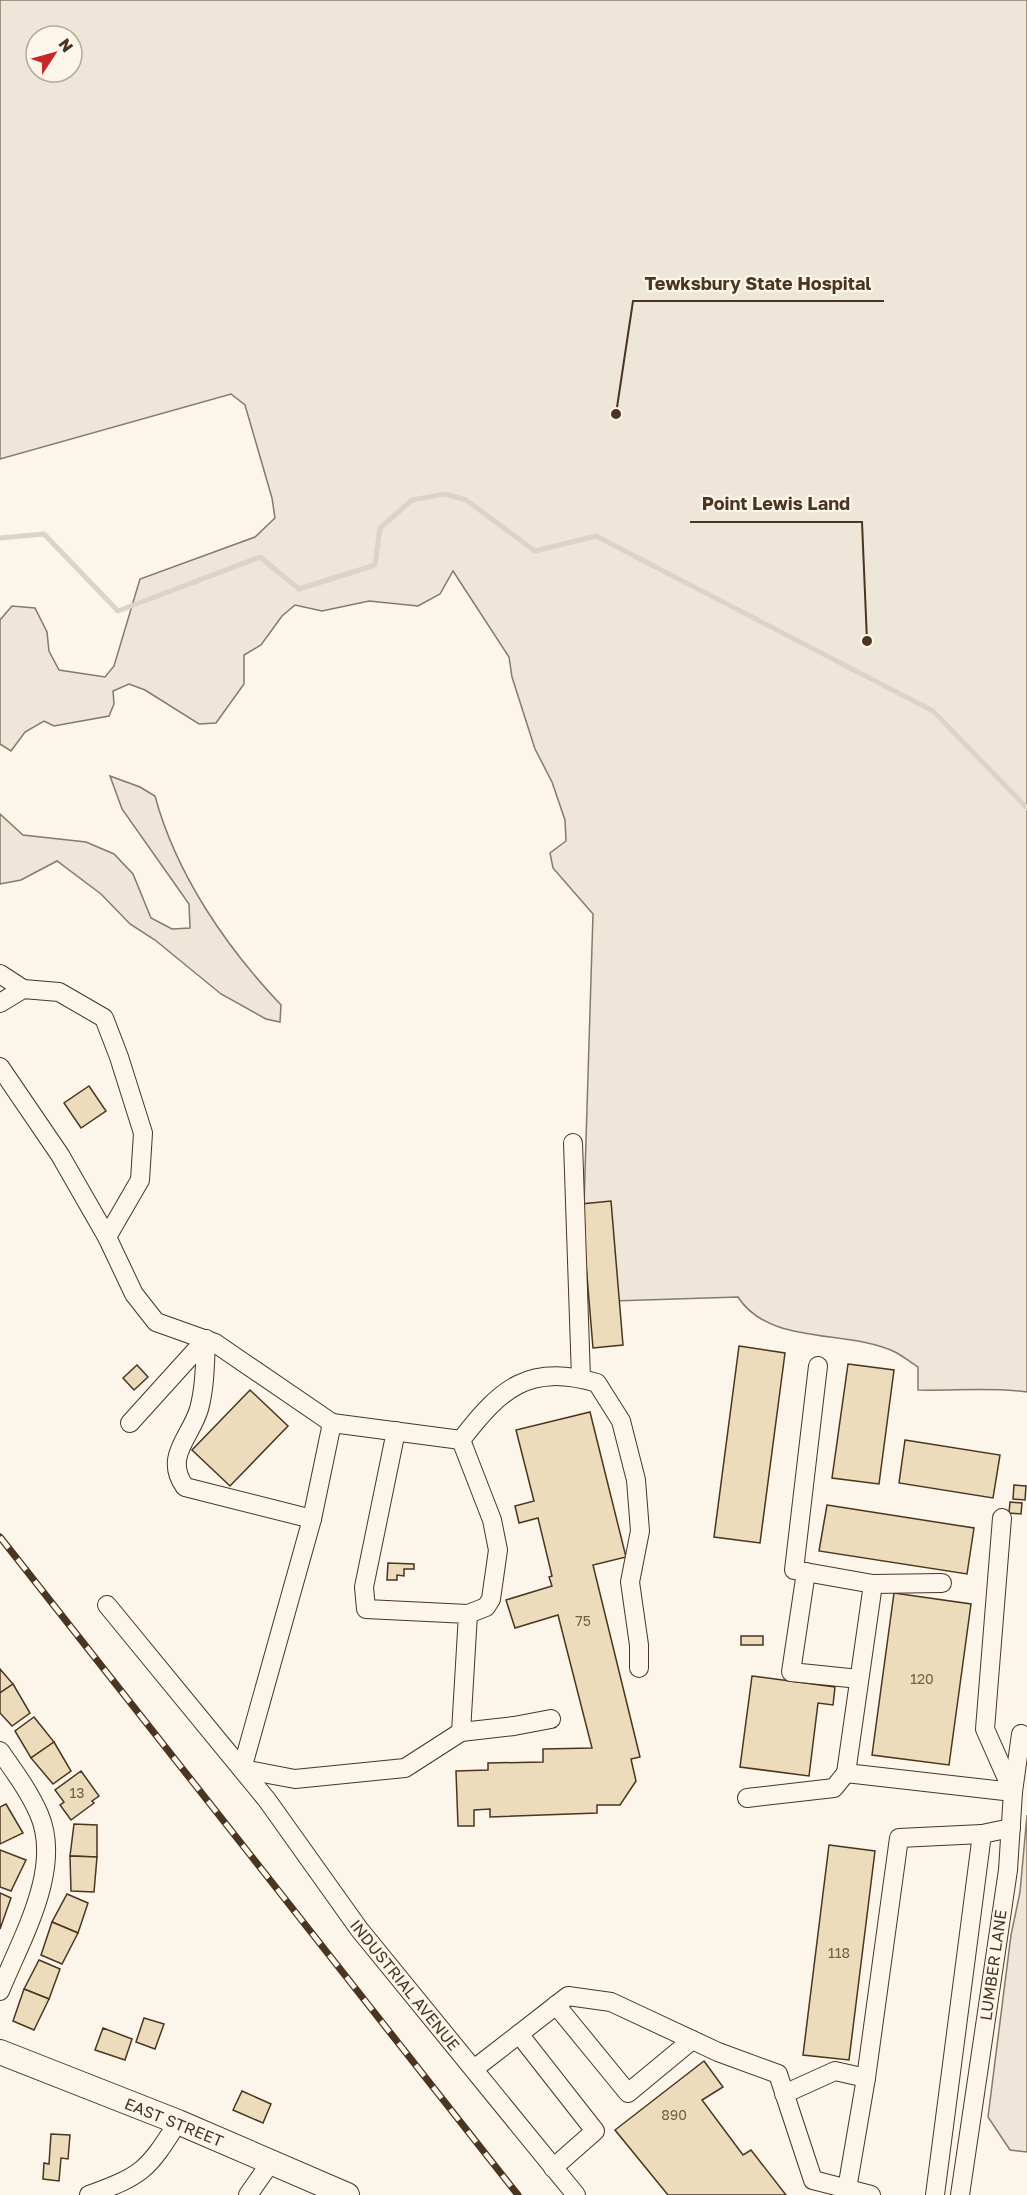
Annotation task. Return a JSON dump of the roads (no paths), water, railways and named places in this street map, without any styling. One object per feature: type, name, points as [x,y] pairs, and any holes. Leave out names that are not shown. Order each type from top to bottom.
[{"type":"main road","name":"EAST STREET","points":[[0,2052],[178,2122],[347,2195]]},
{"type":"street","points":[[0,974],[23,989],[59,992],[104,1018],[119,1056],[143,1133],[140,1180],[107,1237]]},
{"type":"street","points":[[0,1003],[23,989]]},
{"type":"street","points":[[0,1067],[60,1155],[107,1237],[134,1293],[156,1322],[215,1343],[332,1423],[461,1440]]},
{"type":"street","points":[[573,1143],[581,1378]]},
{"type":"street","points":[[130,1423],[206,1340]]},
{"type":"street","points":[[206,1340],[198,1411],[182,1440],[176,1464],[178,1478],[185,1487],[312,1519]]},
{"type":"street","points":[[818,1366],[795,1570],[873,1584],[942,1583]]},
{"type":"street","points":[[461,1440],[487,1407],[524,1380],[567,1374],[597,1383],[621,1421],[636,1480],[640,1531],[630,1582],[639,1645],[639,1668]]},
{"type":"street","points":[[332,1423],[312,1519],[242,1769],[295,1779],[405,1768],[423,1759],[461,1732],[551,1719]]},
{"type":"street","points":[[396,1431],[364,1587],[366,1609],[468,1614],[486,1607],[491,1599],[498,1550],[492,1520],[461,1440]]},
{"type":"street","points":[[1002,1518],[985,1729],[1013,1792]]},
{"type":"street","points":[[806,1572],[791,1672],[860,1679]]},
{"type":"street","points":[[747,1797],[834,1788],[846,1773],[873,1584]]},
{"type":"street","name":"INDUSTRIAL AVENUE","points":[[107,1605],[267,1800],[359,1929],[576,2195]]},
{"type":"street","points":[[461,1732],[468,1614]]},
{"type":"street","name":"LUMBER LANE","points":[[960,2195],[1008,1870],[1013,1792],[1021,1734]]},
{"type":"street","points":[[0,1751],[25,1787],[39,1815],[47,1850],[45,1871],[38,1897],[0,1990]]},
{"type":"street","points":[[846,1773],[1013,1792]]},
{"type":"street","points":[[847,2189],[866,2078],[899,1838],[982,1834],[1011,1828]]},
{"type":"street","points":[[935,2195],[982,1834]]},
{"type":"street","points":[[474,2069],[568,1996],[611,2002],[692,2040],[778,2074],[813,2180],[871,2195]]},
{"type":"street","points":[[556,2005],[628,2093],[692,2040]]},
{"type":"street","points":[[519,2034],[595,2131],[553,2168]]},
{"type":"street","points":[[784,2094],[835,2071],[866,2078]]},
{"type":"street","points":[[89,2195],[134,2177],[144,2170],[178,2122]]},
{"type":"street","points":[[248,2195],[271,2162]]},
{"type":"waterway","points":[[0,538],[44,534],[118,611],[260,557],[299,589],[375,565],[380,528],[412,500],[445,494],[466,500],[535,551],[596,536],[933,711],[1027,808]]},
{"type":"railway","points":[[0,1537],[518,2195]]},
{"type":"place","name":"Tewksbury State Hospital","points":[[616,414]]},
{"type":"place","name":"Point Lewis Land","points":[[867,641]]}]
